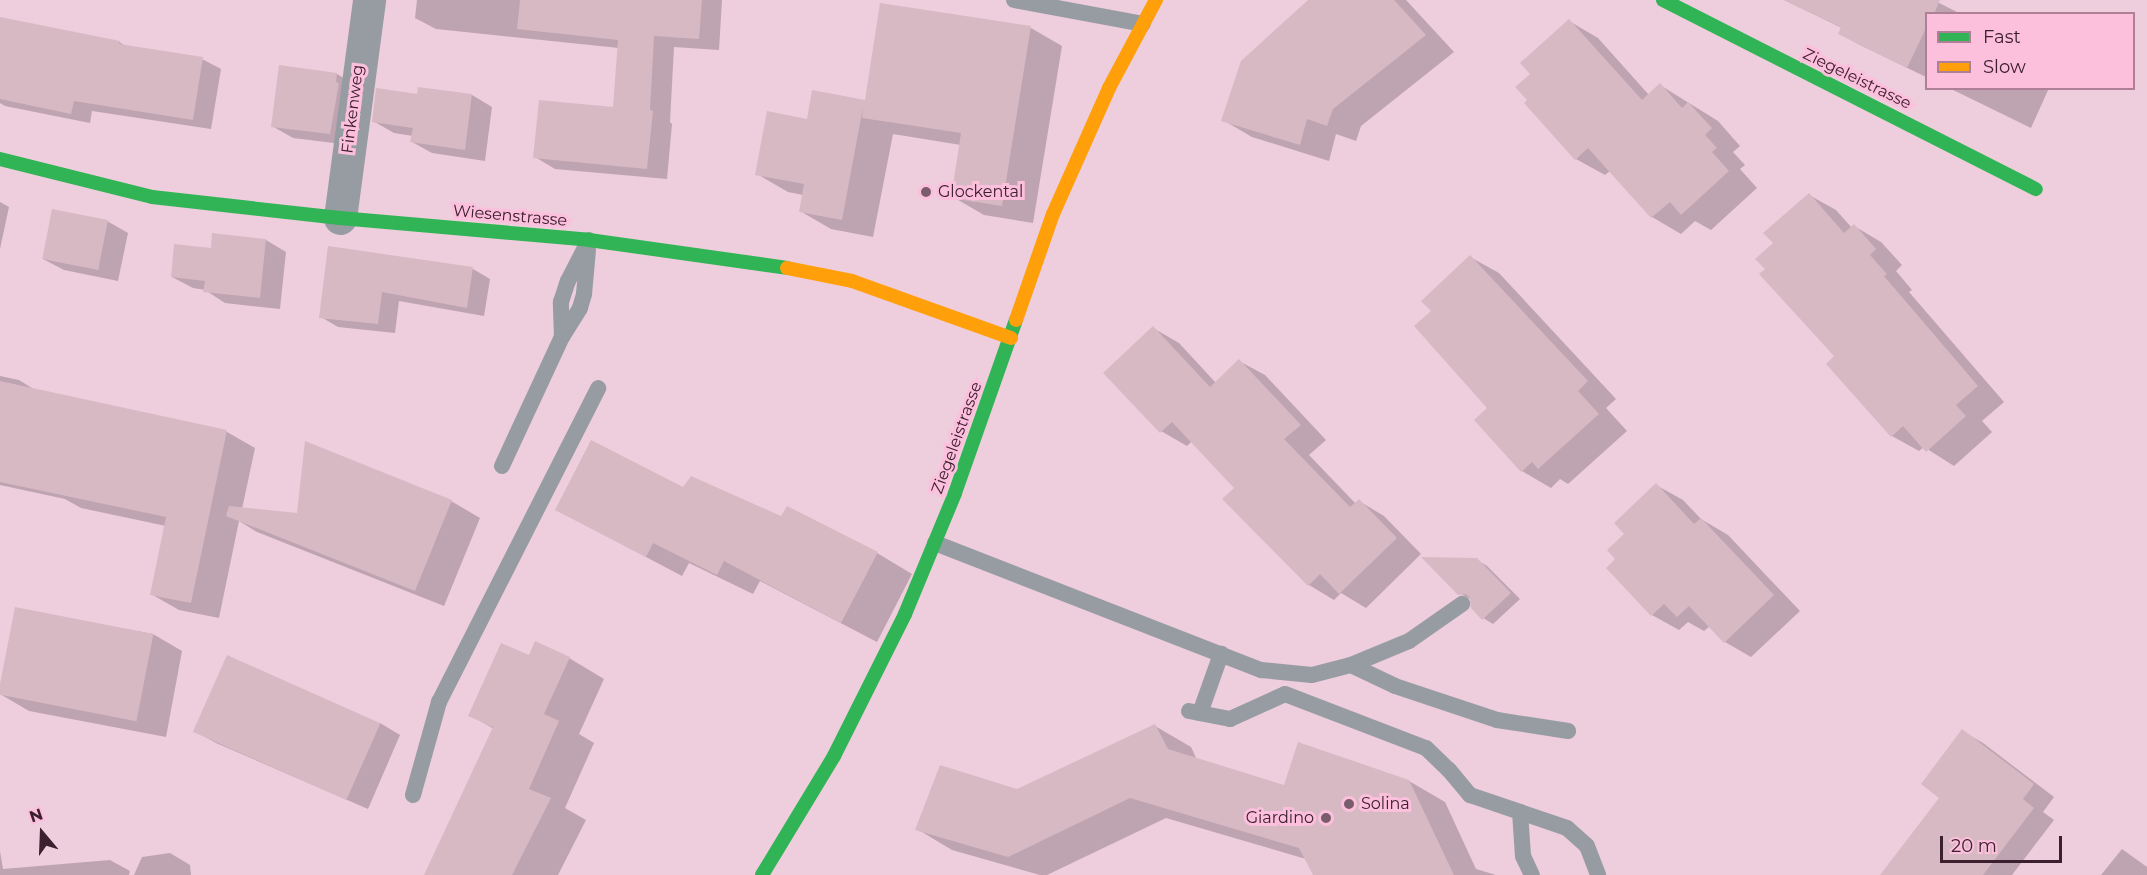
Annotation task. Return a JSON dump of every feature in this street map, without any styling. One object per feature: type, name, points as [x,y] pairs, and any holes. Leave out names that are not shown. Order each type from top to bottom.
[{"type":"street","name":"Finkenweg","points":[[340,218],[369,0]]},
{"type":"street","name":"Ziegeleistrasse","points":[[762,875],[834,756],[905,614],[935,543],[1011,338],[1053,214],[1109,88],[1156,0]]},
{"type":"street","name":"Ziegeleistrasse","points":[[1663,0],[2003,170],[2036,189]]},
{"type":"street","name":"Wiesenstrasse","points":[[0,159],[152,197],[340,218],[589,240],[792,269],[852,281],[1011,338]]},
{"type":"lane","points":[[1014,0],[1143,24]]},
{"type":"lane","points":[[502,466],[562,337],[561,302],[568,281],[589,240]]},
{"type":"lane","points":[[413,795],[440,702],[598,388]]},
{"type":"lane","points":[[935,543],[1261,670],[1312,675],[1352,665],[1409,641],[1462,604]]},
{"type":"lane","points":[[1221,654],[1194,712],[1230,719],[1285,694],[1312,675]]},
{"type":"lane","points":[[1352,665],[1395,686],[1497,720],[1568,731]]},
{"type":"lane","points":[[1285,694],[1426,748],[1470,795],[1567,828],[1587,846],[1598,875]]},
{"type":"lane","points":[[1520,812],[1523,856],[1532,875]]},
{"type":"building","points":[[520,0],[702,0],[699,39],[654,36],[650,110],[653,111],[647,169],[533,158],[539,100],[613,107],[618,40],[517,29]]},
{"type":"building","points":[[1308,0],[1394,0],[1426,35],[1333,109],[1327,126],[1307,119],[1300,145],[1221,121],[1241,61]]},
{"type":"building","points":[[1784,0],[1940,0],[1935,12],[1925,12],[1925,30],[1907,68],[1838,34],[1841,27]]},
{"type":"building","points":[[880,3],[1031,26],[1002,206],[951,198],[961,133],[862,118],[863,107],[842,220],[799,212],[804,184],[755,175],[767,111],[807,119],[812,90],[865,100]]},
{"type":"building","points":[[0,17],[120,41],[119,44],[203,57],[193,120],[74,101],[71,114],[0,99]]},
{"type":"building","points":[[1569,19],[1642,100],[1660,83],[1682,108],[1688,102],[1712,128],[1705,135],[1717,148],[1712,152],[1729,171],[1681,215],[1670,202],[1651,218],[1588,148],[1575,160],[1524,103],[1527,100],[1515,87],[1530,74],[1520,63]]},
{"type":"building","points":[[279,65],[337,73],[336,82],[339,83],[330,134],[271,127]]},
{"type":"building","points":[[418,87],[472,94],[465,150],[410,142],[413,128],[372,122],[376,88],[417,94]]},
{"type":"building","points":[[1809,193],[1844,233],[1854,224],[1876,249],[1870,255],[1887,274],[1884,276],[1978,386],[1956,405],[1966,416],[1926,452],[1903,426],[1891,437],[1826,364],[1834,356],[1759,274],[1765,269],[1755,259],[1773,243],[1763,233]]},
{"type":"building","points":[[52,209],[108,220],[98,270],[42,259]]},
{"type":"building","points":[[212,233],[266,239],[260,298],[203,292],[205,281],[171,277],[174,244],[211,248]]},
{"type":"building","points":[[328,246],[473,267],[467,308],[382,292],[378,324],[319,318]]},
{"type":"building","points":[[1470,255],[1588,381],[1578,391],[1599,414],[1538,469],[1532,462],[1521,472],[1474,420],[1487,408],[1414,326],[1431,311],[1421,301]]},
{"type":"building","points":[[1153,326],[1210,387],[1239,359],[1301,425],[1284,439],[1350,507],[1359,499],[1397,538],[1339,594],[1320,574],[1308,586],[1222,499],[1234,488],[1172,422],[1160,433],[1103,373]]},
{"type":"building","points":[[0,381],[227,430],[191,603],[150,595],[166,517],[0,482]]},
{"type":"building","points":[[591,440],[683,487],[691,476],[781,516],[787,506],[878,552],[841,623],[724,561],[717,575],[653,543],[646,557],[555,510]]},
{"type":"building","points":[[305,441],[452,500],[415,591],[226,516],[229,506],[297,513]]},
{"type":"building","points":[[1656,483],[1694,524],[1701,518],[1774,595],[1724,643],[1689,606],[1677,617],[1664,604],[1651,616],[1606,568],[1615,559],[1607,550],[1624,534],[1614,523]]},
{"type":"building","points":[[1421,557],[1477,558],[1511,593],[1482,620],[1471,608],[1470,598],[1466,594],[1458,595]]},
{"type":"building","points":[[15,607],[153,634],[136,721],[0,695]]},
{"type":"building","points":[[535,641],[570,657],[544,714],[559,721],[529,789],[551,798],[512,875],[424,875],[493,727],[468,716],[501,643],[529,655]]},
{"type":"building","points":[[227,655],[380,723],[346,800],[193,732]]},
{"type":"building","points":[[1155,724],[1168,749],[1284,785],[1298,742],[1409,780],[1454,875],[1313,875],[1299,848],[1130,798],[1008,857],[915,830],[940,765],[1017,789]]},
{"type":"building","points":[[1962,729],[2034,784],[2023,799],[2034,808],[1983,875],[1880,875],[1939,798],[1921,784]]},
{"type":"traffic: fast","points":[[1663,0],[2036,189]]},
{"type":"traffic: fast","points":[[0,159],[152,197],[340,218],[589,240],[787,268]]},
{"type":"traffic: fast","points":[[762,875],[834,756],[905,614],[955,493],[1016,320]]},
{"type":"traffic: slow","points":[[1016,320],[1053,214],[1109,88],[1156,0]]},
{"type":"traffic: slow","points":[[787,268],[852,281],[1011,338]]},
{"type":"place","name":"Glockental","points":[[926,192]]},
{"type":"place","name":"Solina","points":[[1349,804]]},
{"type":"place","name":"Giardino","points":[[1326,818]]}]
